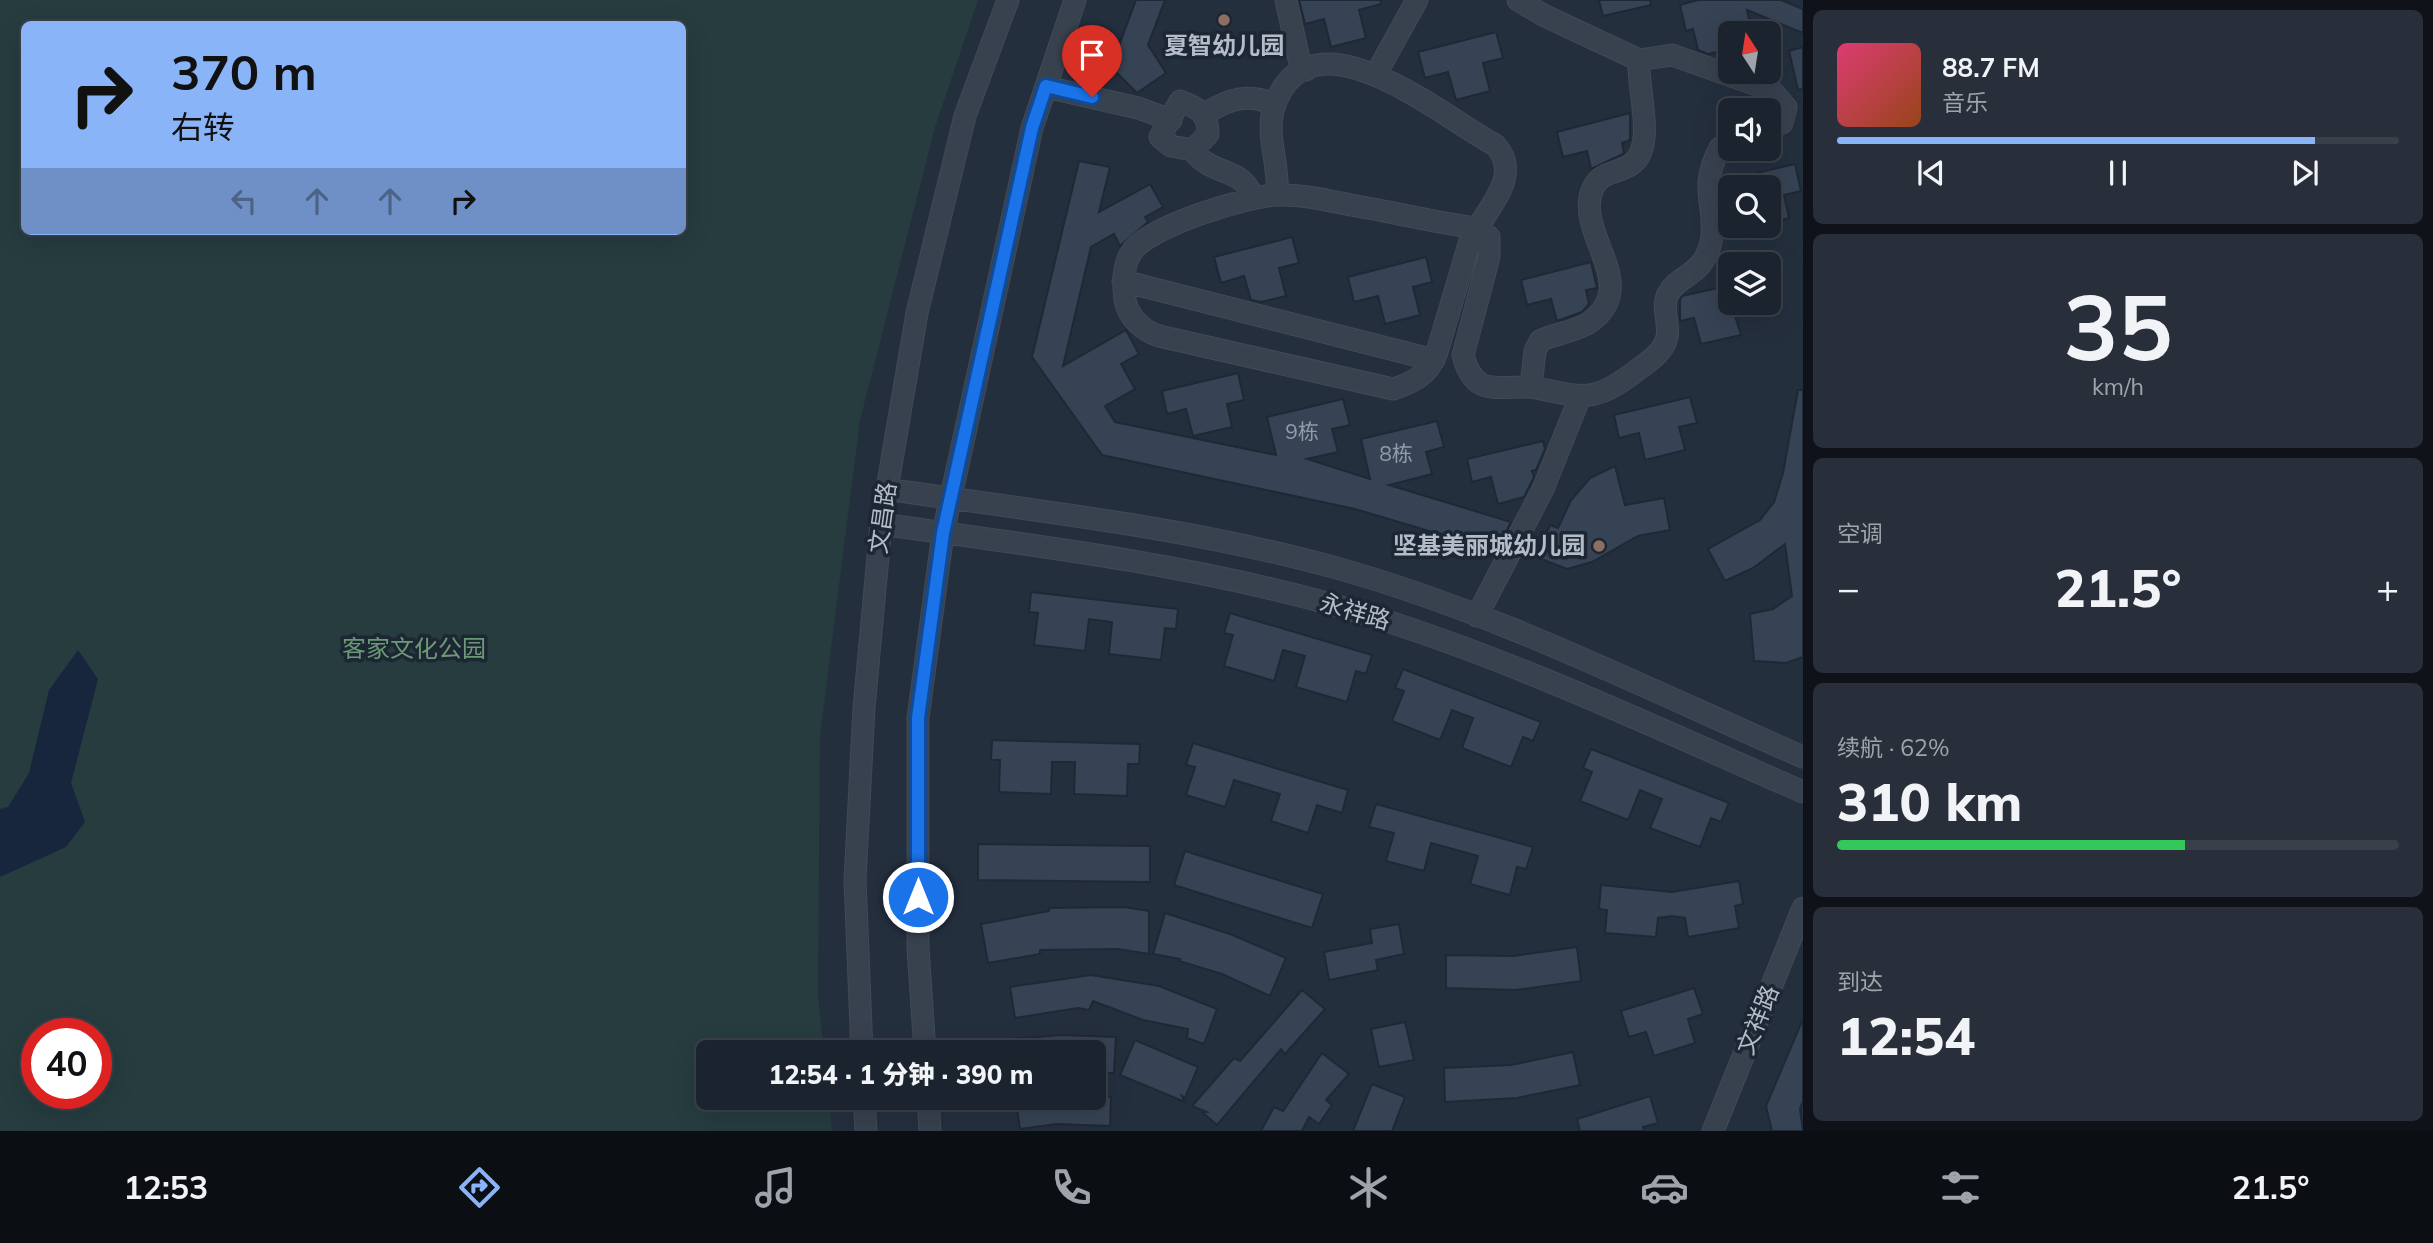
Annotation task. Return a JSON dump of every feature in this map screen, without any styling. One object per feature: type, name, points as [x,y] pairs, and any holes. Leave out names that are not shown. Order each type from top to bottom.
[{"type":"street","name":"文昌路","points":[[862,1040],[855,880],[864,708],[881,524],[917,313],[965,116],[1008,0]]},
{"type":"street","points":[[924,1040],[918,948],[918,718],[943,533],[1032,128],[1075,0]]},
{"type":"street","points":[[1286,0],[1299,59],[1306,70]]},
{"type":"street","points":[[1376,74],[1418,0]]},
{"type":"street","points":[[1518,0],[1543,15],[1639,60],[1672,55],[1771,90],[1778,98]]},
{"type":"street","points":[[1531,387],[1535,351],[1540,341],[1588,324],[1599,314],[1611,293],[1610,276],[1596,239],[1590,201],[1593,187],[1604,175],[1632,164],[1645,144],[1638,79],[1639,60]]},
{"type":"street","points":[[1277,195],[1278,168],[1270,130],[1275,105],[1284,88],[1306,70],[1334,65],[1350,66],[1376,74],[1495,145],[1505,155],[1508,165],[1494,203],[1486,218],[1476,228],[1434,360],[1422,377],[1393,389],[1159,336],[1149,333],[1132,317],[1126,306],[1123,281],[1131,252],[1147,239],[1185,220],[1252,198],[1277,195],[1320,199],[1476,228],[1489,237],[1491,245],[1463,355],[1467,370],[1476,383],[1487,387],[1531,387],[1580,397],[1597,396],[1613,389],[1664,346],[1668,334],[1665,308],[1668,294],[1698,270],[1712,233],[1709,177],[1718,153]]},
{"type":"street","points":[[1046,86],[1138,108],[1171,120]]},
{"type":"street","points":[[1205,114],[1236,98],[1251,97],[1275,105]]},
{"type":"street","points":[[1205,114],[1180,101],[1160,137],[1171,146],[1193,150],[1199,160],[1210,167],[1241,177],[1249,186],[1252,198]]},
{"type":"street","points":[[1781,101],[1786,107],[1781,123]]},
{"type":"street","points":[[1193,150],[1208,134],[1205,114]]},
{"type":"street","points":[[1123,281],[1434,360]]},
{"type":"street","points":[[1477,616],[1543,489],[1580,397]]},
{"type":"street","name":"永祥路","points":[[886,489],[1158,528],[1258,547],[1395,586],[1477,616],[1803,757]]},
{"type":"street","name":"永祥路","points":[[881,524],[1153,562],[1251,583],[1387,621],[1455,644],[1562,687],[1803,792]]},
{"type":"street","name":"文祥路","points":[[1713,1131],[1803,908]]},
{"type":"street","points":[[865,1110],[866,1131]]},
{"type":"street","points":[[929,1110],[930,1131]]},
{"type":"green space","name":"客家文化公园","points":[[0,0],[978,0],[935,127],[860,420],[820,736],[818,995],[823,1040],[696,1040],[696,1110],[830,1110],[832,1131],[0,1131]]},
{"type":"water","points":[[78,650],[98,679],[71,783],[85,822],[66,847],[0,877],[0,809],[8,807],[29,773],[49,690]]},
{"type":"building","points":[[1136,0],[1165,0],[1148,45],[1166,73],[1137,93],[1111,67]]},
{"type":"building","points":[[1299,0],[1381,0],[1381,4],[1359,10],[1366,38],[1331,47],[1324,19],[1305,24]]},
{"type":"building","points":[[1599,0],[1650,0],[1651,5],[1603,16]]},
{"type":"building","points":[[1698,0],[1781,0],[1803,9],[1803,33],[1782,24],[1782,21],[1774,21],[1747,10],[1749,21],[1718,21],[1718,52],[1708,54],[1698,50],[1693,29],[1686,31],[1680,5]]},
{"type":"building","points":[[1496,32],[1503,58],[1483,63],[1490,91],[1456,100],[1448,72],[1425,78],[1418,52]]},
{"type":"building","points":[[1803,47],[1803,89],[1798,90],[1789,51]]},
{"type":"building","points":[[1630,113],[1630,140],[1622,143],[1624,153],[1621,155],[1591,169],[1587,151],[1563,157],[1557,132]]},
{"type":"building","points":[[1079,161],[1110,167],[1099,212],[1150,184],[1163,207],[1145,217],[1148,222],[1120,246],[1114,234],[1091,247],[1063,366],[1126,330],[1139,354],[1121,364],[1135,389],[1105,406],[1115,422],[1276,455],[1267,417],[1343,399],[1350,425],[1332,429],[1338,452],[1307,459],[1370,479],[1361,439],[1437,421],[1444,447],[1426,452],[1432,474],[1389,485],[1511,522],[1496,551],[1355,509],[1102,455],[1032,357]]},
{"type":"building","points":[[1795,164],[1801,191],[1784,195],[1789,218],[1781,220],[1781,175],[1748,175]]},
{"type":"building","points":[[1292,237],[1299,263],[1279,268],[1286,296],[1261,302],[1251,300],[1244,276],[1221,283],[1214,257]]},
{"type":"building","points":[[1426,257],[1432,282],[1413,287],[1420,315],[1385,324],[1378,296],[1354,302],[1348,277]]},
{"type":"building","points":[[1591,262],[1597,288],[1586,290],[1589,304],[1582,312],[1557,321],[1551,299],[1527,305],[1521,280]]},
{"type":"building","points":[[1718,288],[1718,315],[1735,315],[1741,335],[1701,344],[1694,318],[1680,321],[1682,296]]},
{"type":"building","points":[[1238,373],[1244,400],[1227,404],[1232,427],[1193,436],[1186,409],[1167,414],[1162,391]]},
{"type":"building","points":[[1798,390],[1803,390],[1803,657],[1786,663],[1754,661],[1750,614],[1773,609],[1792,596],[1785,544],[1753,568],[1725,581],[1708,549],[1760,520],[1774,502],[1783,473]]},
{"type":"building","points":[[1690,397],[1697,423],[1679,427],[1685,450],[1645,460],[1639,433],[1619,438],[1614,415]]},
{"type":"building","points":[[1543,441],[1545,449],[1536,470],[1532,471],[1534,477],[1524,497],[1498,504],[1491,477],[1472,482],[1467,459]]},
{"type":"building","points":[[1615,466],[1625,505],[1664,498],[1670,530],[1638,536],[1592,562],[1567,569],[1536,557],[1550,525],[1558,528],[1571,500],[1590,478]]},
{"type":"building","points":[[1031,592],[1178,609],[1176,629],[1165,628],[1161,660],[1109,654],[1112,622],[1089,619],[1085,651],[1034,645],[1038,613],[1029,612]]},
{"type":"building","points":[[1230,613],[1372,655],[1366,674],[1356,671],[1347,702],[1296,687],[1305,656],[1283,650],[1274,681],[1224,666],[1233,635],[1224,633]]},
{"type":"building","points":[[1403,669],[1541,722],[1533,741],[1523,737],[1511,767],[1462,748],[1473,718],[1452,710],[1440,740],[1392,721],[1404,691],[1395,688]]},
{"type":"building","points":[[992,740],[1140,744],[1139,764],[1128,764],[1127,796],[1074,794],[1075,762],[1052,762],[1051,794],[999,792],[1000,760],[991,760]]},
{"type":"building","points":[[1193,743],[1348,790],[1342,813],[1317,805],[1308,833],[1271,821],[1280,794],[1234,780],[1225,807],[1186,795],[1195,767],[1186,765]]},
{"type":"building","points":[[1591,749],[1729,803],[1721,822],[1711,818],[1700,847],[1650,828],[1662,799],[1640,790],[1628,820],[1580,801],[1592,772],[1583,768]]},
{"type":"building","points":[[1376,804],[1533,847],[1526,869],[1517,867],[1510,895],[1470,884],[1478,856],[1431,843],[1424,871],[1386,861],[1394,833],[1369,827]]},
{"type":"building","points":[[978,844],[1150,846],[1150,882],[978,880]]},
{"type":"building","points":[[1185,851],[1323,894],[1312,928],[1174,885]]},
{"type":"building","points":[[1739,881],[1743,904],[1735,906],[1739,928],[1688,937],[1685,918],[1672,916],[1658,918],[1656,937],[1605,933],[1607,910],[1599,909],[1601,885],[1672,892]]},
{"type":"building","points":[[1124,907],[1149,911],[1149,954],[1118,949],[1040,950],[1040,954],[988,963],[981,924],[1049,911],[1049,908]]},
{"type":"building","points":[[1165,913],[1230,934],[1286,958],[1270,996],[1222,974],[1179,961],[1180,959],[1153,954]]},
{"type":"building","points":[[1399,924],[1404,954],[1376,960],[1378,970],[1329,980],[1324,952],[1372,943],[1370,929]]},
{"type":"building","points":[[1577,947],[1581,981],[1516,990],[1446,988],[1446,955],[1513,956]]},
{"type":"building","points":[[1091,975],[1159,986],[1217,1009],[1204,1044],[1187,1038],[1188,1029],[1143,1020],[1093,1001],[1089,1010],[1078,1008],[1015,1018],[1010,987]]},
{"type":"building","points":[[1694,988],[1703,1014],[1688,1019],[1695,1043],[1654,1056],[1646,1032],[1629,1037],[1621,1011]]},
{"type":"building","points":[[1302,990],[1325,1009],[1285,1054],[1281,1049],[1217,1125],[1203,1113],[1207,1112],[1192,1106],[1234,1058],[1240,1061]]},
{"type":"building","points":[[1803,1019],[1803,1101],[1800,1109],[1803,1131],[1772,1131],[1766,1106]]},
{"type":"building","points":[[1405,1022],[1414,1060],[1379,1067],[1371,1029]]},
{"type":"building","points":[[1060,1035],[1116,1037],[1114,1073],[1106,1073],[1106,1040],[1002,1040]]},
{"type":"building","points":[[1135,1040],[1198,1067],[1185,1098],[1182,1096],[1185,1102],[1120,1075]]},
{"type":"building","points":[[1573,1052],[1580,1085],[1517,1098],[1445,1102],[1444,1068],[1511,1065]]},
{"type":"building","points":[[1322,1053],[1349,1074],[1326,1100],[1332,1105],[1319,1124],[1309,1117],[1302,1131],[1261,1131],[1274,1107],[1283,1111]]},
{"type":"building","points":[[1372,1084],[1405,1097],[1392,1131],[1353,1131]]},
{"type":"building","points":[[1650,1096],[1658,1123],[1643,1127],[1644,1131],[1580,1131],[1577,1119]]},
{"type":"building","points":[[1106,1097],[1111,1097],[1110,1126],[1056,1124],[1020,1129],[1017,1110],[1106,1110]]},
{"type":"place","name":"夏智幼儿园","points":[[1224,20]]},
{"type":"place","name":"坚基美丽城幼儿园","points":[[1599,546]]},
{"type":"route","points":[[918,897],[918,718],[950,498],[1032,128],[1046,86],[1092,97]]}]
